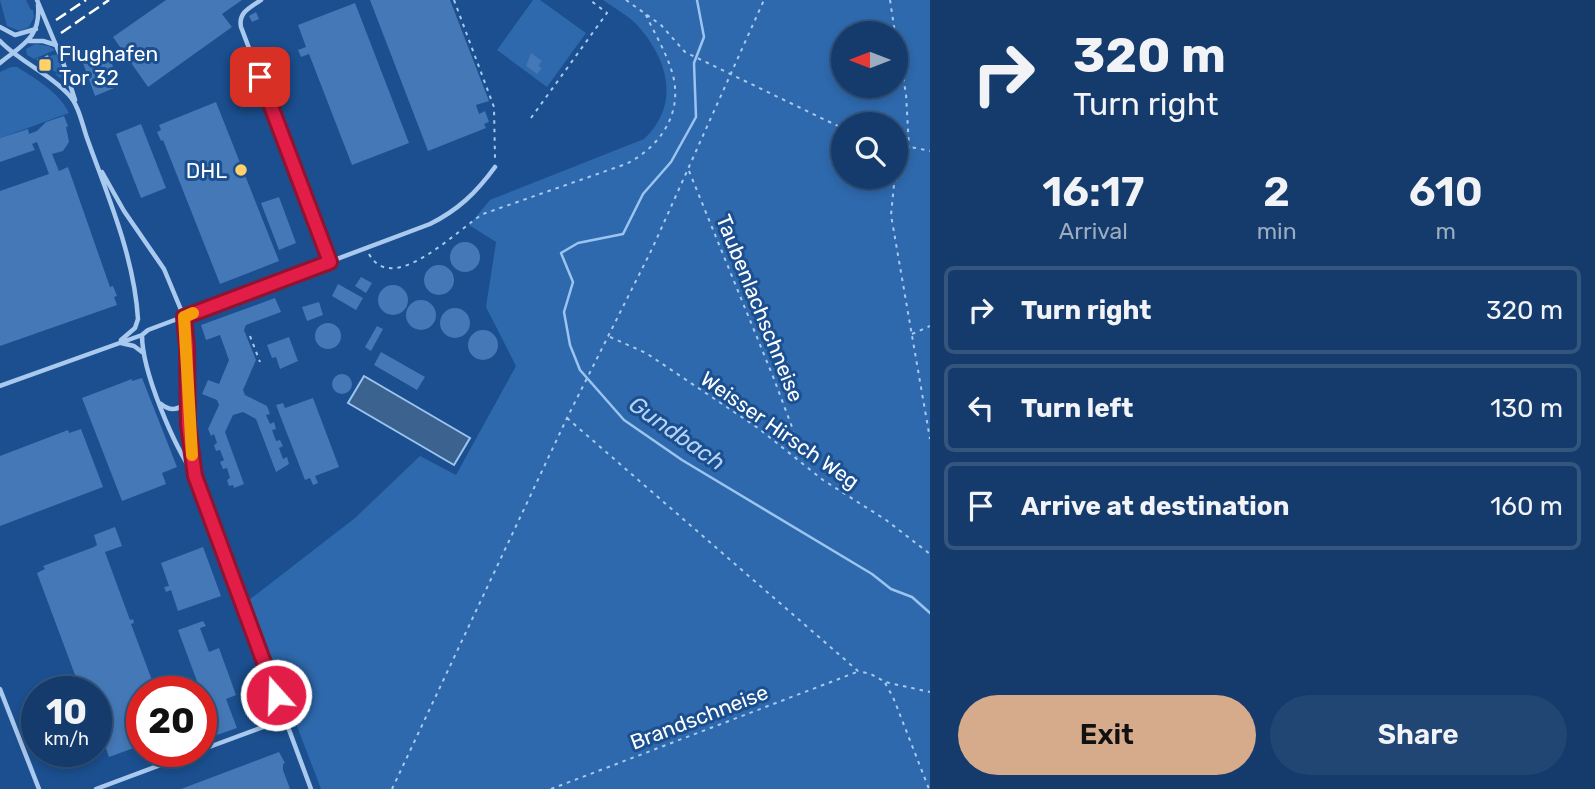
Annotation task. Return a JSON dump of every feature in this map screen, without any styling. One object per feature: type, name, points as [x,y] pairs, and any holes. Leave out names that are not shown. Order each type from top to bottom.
[{"type":"lane","points":[[261,0],[243,13],[239,21],[330,262]]},
{"type":"lane","points":[[0,63],[27,41],[37,28],[37,2]]},
{"type":"lane","points":[[37,2],[73,88],[75,105],[125,246],[138,314],[135,328],[117,343]]},
{"type":"lane","points":[[0,27],[15,35],[37,28]]},
{"type":"lane","points":[[0,41],[12,53],[61,87],[75,105]]},
{"type":"lane","points":[[27,41],[43,41],[57,45]]},
{"type":"lane","points":[[93,156],[124,211],[164,269],[184,317],[190,440],[195,476]]},
{"type":"lane","points":[[0,386],[142,335],[148,330],[446,216],[469,199],[495,167]]},
{"type":"lane","points":[[142,335],[143,353],[160,403],[184,458],[195,476],[311,789]]},
{"type":"lane","points":[[117,343],[130,344],[143,353]]},
{"type":"lane","points":[[160,403],[169,409],[176,409],[188,400]]},
{"type":"lane","points":[[0,690],[38,789]]},
{"type":"lane","points":[[217,744],[285,719]]},
{"type":"lane","points":[[96,789],[155,767]]},
{"type":"path","points":[[454,0],[494,107],[495,167]]},
{"type":"path","points":[[531,118],[607,13],[590,0]]},
{"type":"path","points":[[626,0],[661,25],[684,51],[831,123]]},
{"type":"path","points":[[392,789],[567,418],[689,171],[764,0]]},
{"type":"path","points":[[890,0],[894,21]]},
{"type":"path","points":[[366,248],[378,264],[394,267],[405,264],[437,250],[482,214],[642,156],[660,139],[669,123],[675,94],[674,79],[645,13]]},
{"type":"path","points":[[36,61],[56,53]]},
{"type":"path","points":[[906,98],[909,147],[894,185],[891,215],[930,439]]},
{"type":"path","points":[[909,147],[930,151]]},
{"type":"path","name":"Taubenlachschneise","points":[[689,171],[774,379],[792,427],[797,458]]},
{"type":"path","points":[[912,334],[930,326]]},
{"type":"path","points":[[250,336],[260,362]]},
{"type":"path","name":"Weisser Hirsch Weg","points":[[609,337],[646,353],[758,428],[823,480],[886,520],[930,554]]},
{"type":"path","points":[[567,418],[858,671],[871,674],[885,682],[930,692]]},
{"type":"path","name":"Brandschneise","points":[[551,789],[858,671]]},
{"type":"path","points":[[885,682],[929,786]]},
{"type":"shaded area","points":[[0,0],[26,0],[34,17],[29,27],[20,31],[7,26]]},
{"type":"shaded area","points":[[533,0],[540,0],[586,33],[547,87],[497,50]]},
{"type":"shaded area","points":[[603,0],[930,0],[930,789],[321,789],[249,600],[355,518],[420,456],[456,475],[516,366],[486,307],[496,242],[469,225],[490,200],[644,139],[655,126],[663,112],[666,98],[663,68],[649,40],[626,15]]},
{"type":"shaded area","points":[[35,44],[49,46],[55,50],[34,59],[27,55],[26,49]]},
{"type":"shaded area","points":[[57,55],[66,79],[63,80],[40,61]]},
{"type":"shaded area","points":[[17,67],[46,87],[65,105],[69,113],[0,138],[0,72]]},
{"type":"shaded area","points":[[364,376],[470,438],[454,465],[348,403]]},
{"type":"building","points":[[166,0],[242,0],[222,14],[232,27],[148,87],[113,37]]},
{"type":"building","points":[[370,0],[450,0],[489,101],[476,105],[479,114],[485,111],[489,122],[484,124],[486,128],[428,151]]},
{"type":"building","points":[[355,3],[409,143],[352,165],[309,54],[301,57],[298,50],[306,47],[298,25]]},
{"type":"building","points":[[256,12],[259,19],[252,22],[249,16]]},
{"type":"building","points":[[107,48],[119,86],[95,96],[83,63],[101,56],[100,51]]},
{"type":"building","points":[[531,53],[542,61],[538,66],[542,68],[537,74],[526,66]]},
{"type":"building","points":[[216,102],[279,261],[220,284],[163,140],[161,141],[157,132],[161,130],[159,125]]},
{"type":"building","points":[[64,116],[69,142],[63,151],[52,154],[59,171],[68,167],[110,287],[113,286],[117,296],[114,297],[117,305],[0,346],[0,191],[49,174],[37,142],[32,144],[35,150],[0,162],[0,138],[28,129],[29,134],[37,131],[46,122]]},
{"type":"building","points":[[141,124],[166,188],[141,198],[116,134]]},
{"type":"building","points":[[279,197],[296,243],[279,250],[261,203]]},
{"type":"building","points":[[465,242],[471,243],[479,251],[479,263],[471,271],[465,272],[459,271],[451,263],[450,257],[451,251],[459,243]]},
{"type":"building","points":[[439,265],[445,266],[453,274],[453,286],[445,294],[439,295],[433,294],[425,286],[424,280],[425,274],[433,266]]},
{"type":"building","points":[[361,277],[372,283],[366,293],[355,286]]},
{"type":"building","points":[[338,284],[363,298],[356,310],[332,296]]},
{"type":"building","points":[[393,285],[399,286],[407,294],[407,306],[399,314],[393,315],[387,314],[379,306],[378,300],[379,294],[387,286]]},
{"type":"building","points":[[275,298],[281,312],[246,325],[244,330],[256,360],[243,390],[245,395],[267,406],[270,414],[266,415],[270,424],[274,422],[276,429],[272,430],[276,441],[280,440],[283,446],[279,448],[283,459],[287,457],[289,464],[276,472],[256,419],[243,412],[233,415],[225,432],[244,484],[234,488],[233,485],[229,486],[227,468],[223,469],[220,462],[224,460],[220,450],[216,451],[214,434],[211,436],[208,429],[219,405],[217,400],[202,394],[208,380],[219,384],[229,360],[220,335],[206,340],[201,325]]},
{"type":"building","points":[[421,300],[427,301],[435,309],[435,321],[427,329],[421,330],[415,329],[407,321],[406,315],[407,309],[415,301]]},
{"type":"building","points":[[319,302],[323,315],[307,321],[302,307]]},
{"type":"building","points":[[455,308],[461,309],[469,317],[469,329],[461,337],[455,338],[449,337],[441,329],[440,323],[441,317],[449,309]]},
{"type":"building","points":[[328,323],[337,327],[341,336],[337,345],[328,349],[319,345],[315,336],[319,327]]},
{"type":"building","points":[[377,326],[383,329],[371,351],[365,347]]},
{"type":"building","points":[[483,330],[489,331],[497,339],[497,351],[489,359],[483,360],[477,359],[469,351],[468,345],[469,339],[477,331]]},
{"type":"building","points":[[289,337],[298,361],[280,369],[276,357],[272,358],[267,345]]},
{"type":"building","points":[[381,352],[425,377],[417,390],[374,365]]},
{"type":"building","points":[[342,374],[349,377],[352,384],[349,391],[342,394],[335,391],[332,384],[335,377]]},
{"type":"building","points":[[142,378],[177,467],[162,473],[166,484],[122,501],[82,398],[132,379]]},
{"type":"building","points":[[313,398],[339,467],[315,476],[318,483],[313,485],[310,478],[305,480],[276,405],[283,403],[285,408]]},
{"type":"building","points":[[81,429],[103,487],[0,526],[0,456],[68,430],[69,433]]},
{"type":"building","points":[[115,527],[122,546],[105,552],[130,620],[133,619],[134,623],[131,624],[150,676],[126,676],[126,751],[112,756],[112,676],[75,676],[37,573],[45,569],[43,566],[97,545],[94,535]]},
{"type":"building","points":[[203,547],[221,596],[178,611],[171,590],[166,592],[164,587],[169,586],[161,563]]},
{"type":"building","points":[[203,621],[206,626],[200,628],[209,652],[219,648],[236,695],[226,699],[237,728],[217,735],[217,676],[195,676],[178,630]]},
{"type":"building","points":[[279,752],[285,763],[283,770],[290,789],[181,789]]},
{"type":"waterway","name":"Gundbach","points":[[697,0],[704,37],[694,63],[696,117],[671,162],[643,194],[623,234],[578,243],[561,253],[573,282],[564,312],[570,345],[580,370],[624,420],[682,460],[872,574],[891,589],[912,597],[930,613]]},
{"type":"railway","points":[[56,20],[86,0]]},
{"type":"railway","points":[[61,33],[109,0]]},
{"type":"slow traffic","points":[[192,455],[188,425],[184,317],[193,313]]},
{"type":"place","name":"Flughafen Tor 32","points":[[45,65]]},
{"type":"place","name":"DHL","points":[[241,170]]},
{"type":"route","points":[[260,77],[330,262],[184,317],[188,425],[195,476],[276,695]]}]
